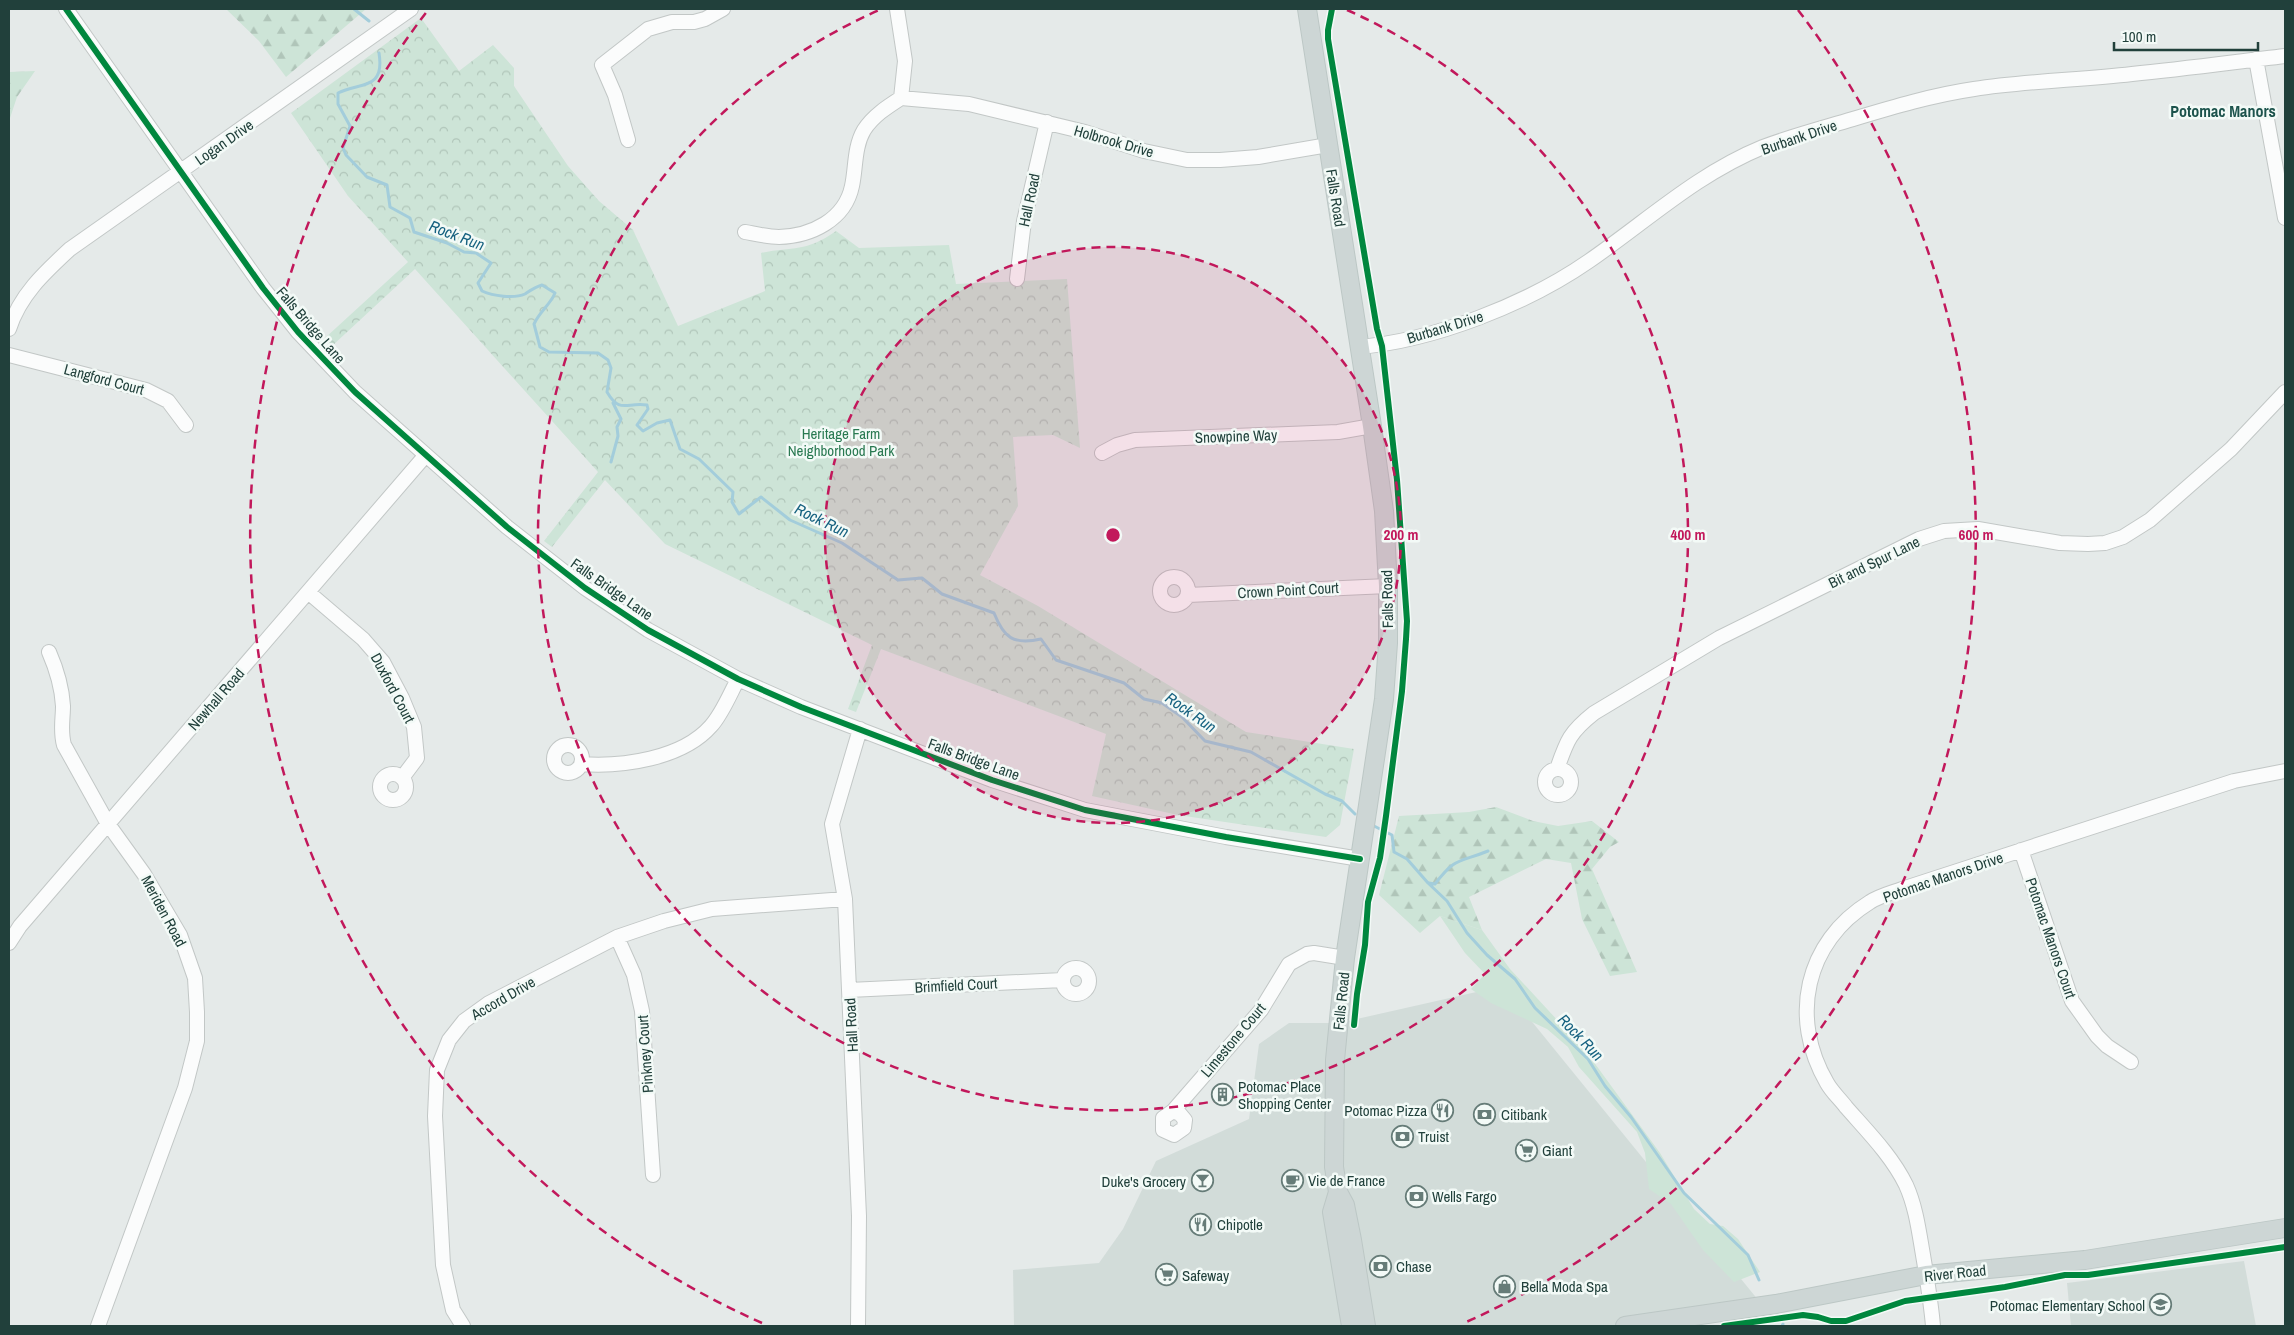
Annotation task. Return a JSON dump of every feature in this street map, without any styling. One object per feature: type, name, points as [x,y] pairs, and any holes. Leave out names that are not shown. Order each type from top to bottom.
[{"type":"main road","name":"Falls Road","points":[[1307,9],[1384,511],[1388,586],[1388,643],[1384,699],[1345,958],[1335,1060],[1334,1167],[1338,1192],[1345,1205],[1366,1326]]},
{"type":"main road","name":"Falls Road","points":[[1338,1192],[1332,1212],[1351,1326]]},
{"type":"main road","name":"River Road","points":[[1625,1326],[1776,1304],[1926,1276],[2085,1260],[2285,1228]]},
{"type":"street","name":"Falls Bridge Lane","points":[[66,9],[263,288],[298,332],[355,392],[507,527],[585,588],[648,630],[738,679],[801,707],[992,780],[1085,810],[1226,837],[1360,859]]},
{"type":"street","name":"Logan Drive","points":[[9,329],[15,312],[28,291],[46,270],[70,249],[411,9]]},
{"type":"street","points":[[628,140],[615,95],[602,65],[648,30],[672,22],[694,22],[705,19],[723,9]]},
{"type":"street","points":[[745,232],[778,237],[793,236],[818,229],[831,220],[842,208],[850,194],[856,151],[864,131],[881,111],[901,98],[905,61],[897,9]]},
{"type":"street","name":"Burbank Drive","points":[[1358,348],[1382,346],[1442,329],[1481,317],[1523,299],[1588,262],[1676,196],[1709,174],[1763,148],[1818,129],[1907,103],[1974,89],[2133,74],[2285,56]]},
{"type":"street","points":[[2256,59],[2285,218]]},
{"type":"street","name":"Holbrook Drive","points":[[901,98],[969,104],[1085,132],[1144,151],[1187,160],[1258,157],[1328,145]]},
{"type":"street","name":"Hall Road","points":[[1016,279],[1024,220],[1047,122]]},
{"type":"street","name":"Langford Court","points":[[9,355],[146,390],[168,401],[186,425]]},
{"type":"street","name":"Bit and Spur Lane","points":[[1557,769],[1567,739],[1577,726],[1594,713],[1719,638],[1919,539],[1944,531],[1978,529],[2017,534],[2052,542],[2088,544],[2106,543],[2123,537],[2150,520],[2231,449],[2285,392]]},
{"type":"street","name":"Snowpine Way","points":[[1102,453],[1117,445],[1135,440],[1338,432],[1372,426]]},
{"type":"street","name":"Newhall Road","points":[[9,943],[108,824],[425,456]]},
{"type":"street","name":"Crown Point Court","points":[[1188,595],[1388,586]]},
{"type":"street","name":"Duxford Court","points":[[308,592],[374,650],[402,698],[414,727],[416,758],[402,778]]},
{"type":"street","name":"Meriden Road","points":[[49,652],[63,704],[62,735],[64,745],[108,824],[144,874],[180,935],[194,978],[197,1042],[185,1088],[98,1326]]},
{"type":"street","points":[[581,764],[605,766],[668,754],[684,747],[699,738],[713,725],[738,679]]},
{"type":"street","name":"Hall Road","points":[[858,1326],[859,1216],[845,899],[832,824],[860,729]]},
{"type":"street","name":"Potomac Manors Drive","points":[[1933,1326],[1916,1216],[1906,1185],[1885,1153],[1828,1085],[1812,1055],[1808,1038],[1806,1010],[1809,984],[1825,945],[1850,916],[1872,901],[1902,889],[2234,780],[2285,771]]},
{"type":"street","name":"Potomac Manors Court","points":[[2021,850],[2072,1001],[2097,1036],[2107,1046],[2131,1062]]},
{"type":"street","name":"Accord Drive","points":[[463,1326],[453,1310],[443,1265],[435,1126],[437,1070],[449,1040],[464,1021],[489,1003],[617,937],[664,920],[712,909],[845,899]]},
{"type":"street","name":"Pinkney Court","points":[[617,937],[634,975],[642,1010],[653,1175]]},
{"type":"street","name":"Limestone Court","points":[[1173,1111],[1261,1010],[1289,964],[1307,954],[1314,953],[1345,958]]},
{"type":"street","name":"Brimfield Court","points":[[849,990],[1062,980]]},
{"type":"shaded area","points":[[1503,986],[1763,1306],[1639,1326],[1014,1326],[1013,1270],[1099,1263],[1123,1229],[1156,1161],[1249,1119],[1259,1044],[1289,1023],[1339,1023]]},
{"type":"shaded area","name":"Potomac Elementary School","points":[[2244,1261],[2256,1326],[2071,1326],[2067,1283]]},
{"type":"green space","points":[[226,9],[366,9],[286,77],[259,41]]},
{"type":"green space","name":"Heritage Farm Neighborhood Park","points":[[421,18],[459,71],[493,45],[514,68],[514,86],[568,166],[599,201],[633,230],[678,326],[765,291],[761,253],[807,246],[836,231],[859,248],[949,245],[956,284],[1067,279],[1080,448],[1053,435],[1013,437],[1018,506],[980,575],[1038,606],[1246,732],[1354,749],[1340,825],[1326,837],[1178,815],[1092,796],[1106,734],[881,649],[856,712],[848,709],[872,645],[665,544],[605,480],[552,547],[544,541],[598,472],[415,269],[332,346],[325,338],[408,262],[348,196],[291,113]]},
{"type":"green space","points":[[35,71],[17,97],[9,121],[9,72]]},
{"type":"green space","points":[[1496,807],[1533,821],[1558,826],[1592,821],[1619,842],[1610,847],[1592,869],[1637,972],[1610,976],[1582,919],[1571,863],[1546,859],[1469,897],[1482,930],[1440,916],[1420,933],[1379,895],[1399,816],[1469,812]]},
{"type":"green space","points":[[1440,916],[1482,930],[1510,969],[1585,1050],[1660,1153],[1694,1209],[1710,1224],[1723,1226],[1738,1239],[1760,1272],[1734,1282],[1703,1250],[1671,1204],[1649,1189],[1645,1153],[1637,1132],[1579,1067],[1568,1047],[1547,1029],[1491,1003],[1471,989],[1485,974],[1465,953]]},
{"type":"waterway","name":"Rock Run","points":[[354,9],[369,21]]},
{"type":"waterway","name":"Rock Run","points":[[379,53],[380,65],[375,79],[369,83],[338,93],[338,104],[350,126],[343,148],[346,155],[367,177],[387,185],[390,207],[410,218],[414,232],[447,243],[464,252],[476,253],[491,263],[478,283],[482,291],[509,297],[520,296],[542,285],[555,293],[534,324],[540,347],[549,352],[598,353],[608,360],[611,368],[607,392],[612,399],[624,406],[647,405],[648,409],[637,425],[643,431],[657,423],[670,420],[680,449],[699,459],[733,492],[732,502],[739,514],[761,497],[790,520],[842,543],[898,580],[922,578],[942,594],[994,613],[1006,634],[1011,638],[1023,641],[1041,639],[1056,660],[1124,683],[1144,699],[1162,703],[1182,717],[1205,741],[1251,752],[1325,794],[1342,801],[1355,814]]},
{"type":"waterway","points":[[611,462],[618,436],[617,427],[621,419],[613,403]]},
{"type":"waterway","name":"Rock Run","points":[[1374,826],[1392,835],[1394,852],[1407,859],[1447,901],[1467,933],[1487,955],[1515,979],[1535,1008],[1588,1059],[1605,1086],[1631,1117],[1684,1193],[1748,1255],[1759,1280]]},
{"type":"waterway","points":[[1429,883],[1435,884],[1458,861],[1488,851]]},
{"type":"cycle path","points":[[66,9],[263,288],[298,332],[355,392],[507,527],[585,588],[648,630],[738,679],[801,707],[992,780],[1085,810],[1226,837],[1360,859]]},
{"type":"cycle path","points":[[1332,9],[1328,39],[1377,329],[1382,346],[1397,480],[1407,621],[1402,691],[1386,816],[1380,858],[1368,902],[1365,945],[1354,1025]]},
{"type":"cycle path","points":[[1724,1326],[1803,1315],[1831,1321],[1846,1321],[1905,1301],[2005,1287],[2065,1275],[2088,1275],[2285,1247]]},
{"type":"place","name":"Potomac Place Shopping Center","points":[[1222,1095]]},
{"type":"place","name":"Potomac Pizza","points":[[1443,1110]]},
{"type":"place","name":"Citibank","points":[[1485,1114]]},
{"type":"place","name":"Truist","points":[[1402,1136]]},
{"type":"place","name":"Giant","points":[[1526,1150]]},
{"type":"place","name":"Vie de France","points":[[1292,1180]]},
{"type":"place","name":"Duke's Grocery","points":[[1202,1181]]},
{"type":"place","name":"Wells Fargo","points":[[1416,1196]]},
{"type":"place","name":"Chipotle","points":[[1201,1224]]},
{"type":"place","name":"Chase","points":[[1380,1266]]},
{"type":"place","name":"Safeway","points":[[1166,1275]]},
{"type":"place","name":"Bella Moda Spa","points":[[1505,1286]]},
{"type":"place","name":"Potomac Elementary School","points":[[2161,1305]]},
{"type":"district","name":"Potomac Manors","points":[[2223,111]]}]
